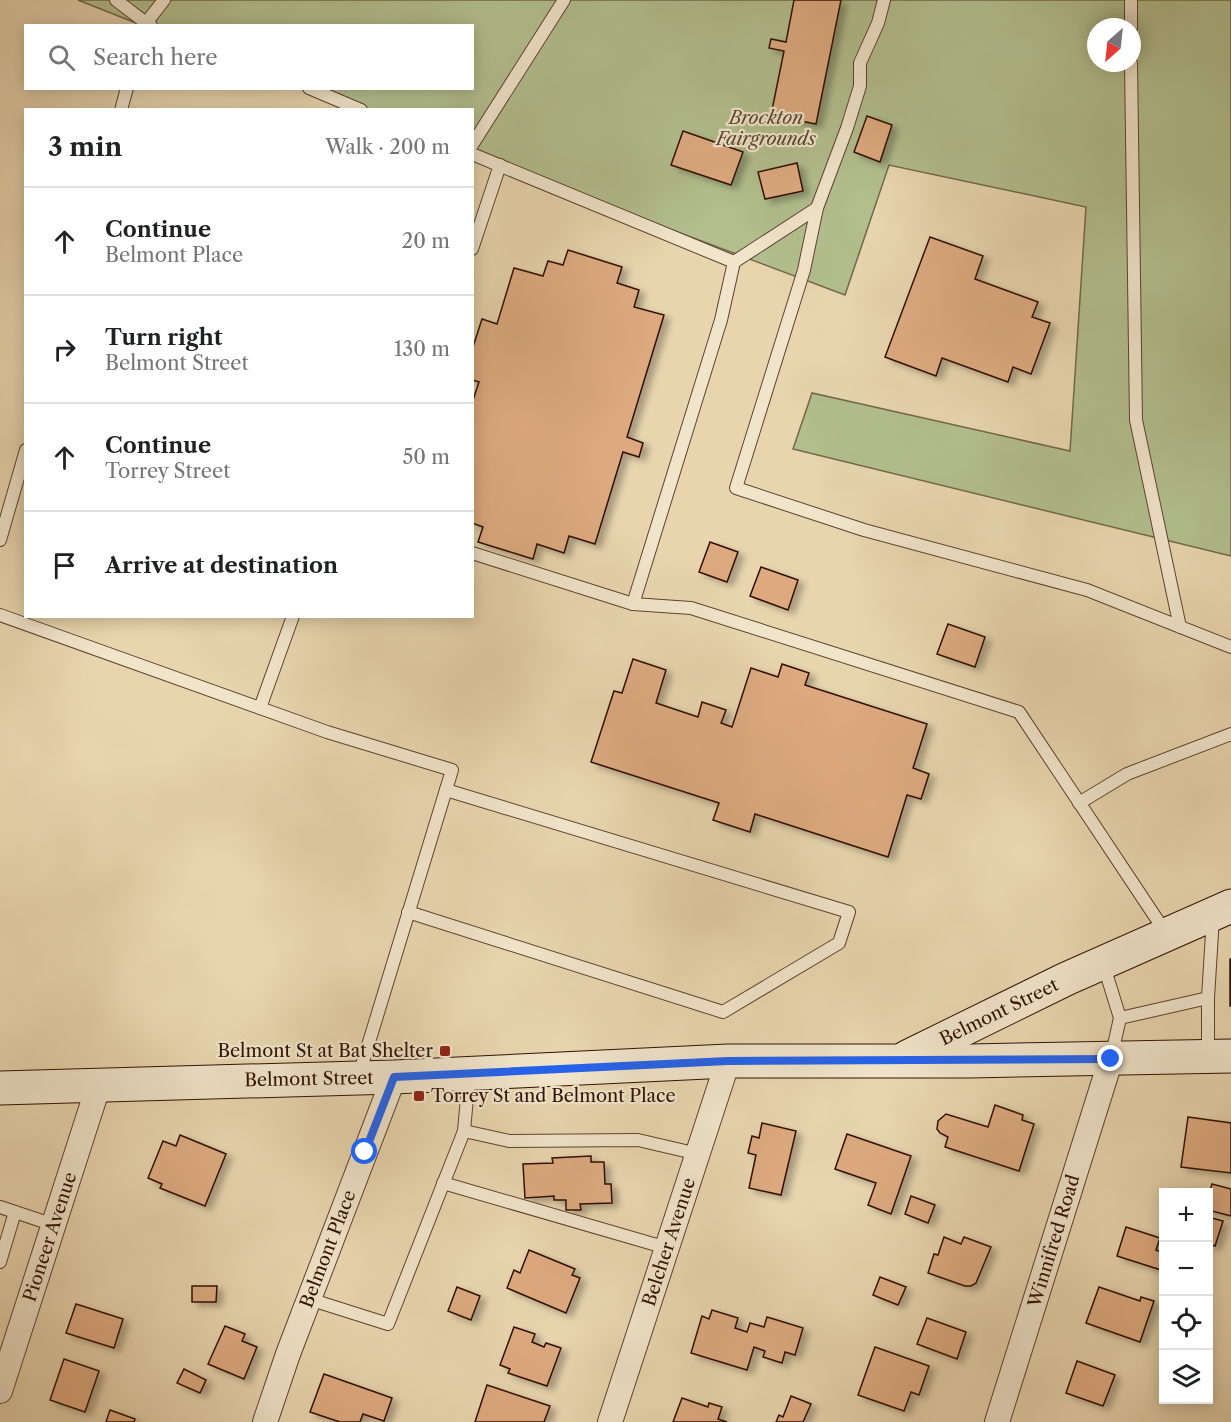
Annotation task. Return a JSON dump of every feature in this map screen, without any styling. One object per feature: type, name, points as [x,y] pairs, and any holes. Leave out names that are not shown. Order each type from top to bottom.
[{"type":"main road","name":"Belmont Street","points":[[0,1088],[394,1077],[728,1061],[900,1061],[1103,962],[1222,910]]},
{"type":"main road","points":[[900,1061],[1219,1056]]},
{"type":"street","name":"Winnifred Road","points":[[997,1422],[1111,1059]]},
{"type":"street","name":"Belcher Avenue","points":[[610,1422],[728,1061]]},
{"type":"street","name":"Belmont Place","points":[[266,1422],[309,1299],[394,1077]]},
{"type":"street","name":"Pioneer Avenue","points":[[0,1391],[99,1084]]},
{"type":"lane","points":[[116,0],[147,24]]},
{"type":"lane","points":[[149,24],[164,0]]},
{"type":"lane","points":[[474,142],[564,0]]},
{"type":"lane","points":[[884,0],[878,23],[860,63],[860,86],[817,208],[804,270],[736,488],[864,530],[1087,590],[1231,647]]},
{"type":"lane","points":[[1131,0],[1131,18]]},
{"type":"lane","points":[[1131,72],[1136,420],[1180,627]]},
{"type":"lane","points":[[123,108],[127,90]]},
{"type":"lane","points":[[312,90],[330,104],[351,108]]},
{"type":"lane","points":[[474,155],[734,262]]},
{"type":"lane","points":[[474,243],[500,165]]},
{"type":"lane","points":[[633,604],[721,320],[734,262],[817,208]]},
{"type":"lane","points":[[0,540],[24,457]]},
{"type":"lane","points":[[474,554],[633,604],[691,608],[1019,712],[1166,934]]},
{"type":"lane","points":[[0,615],[327,732],[452,770],[358,1078]]},
{"type":"lane","points":[[260,708],[292,618]]},
{"type":"lane","points":[[1079,803],[1127,774],[1231,734]]},
{"type":"lane","points":[[408,912],[723,1012],[839,943],[849,912],[446,790]]},
{"type":"lane","points":[[1219,1056],[1208,998],[1222,910]]},
{"type":"lane","points":[[1103,962],[1120,1018],[1111,1059]]},
{"type":"lane","points":[[1120,1018],[1208,998]]},
{"type":"lane","points":[[309,1299],[388,1324],[464,1131],[469,1074]]},
{"type":"lane","points":[[464,1131],[509,1141],[638,1140],[698,1154]]},
{"type":"lane","points":[[443,1184],[667,1248]]},
{"type":"lane","points":[[0,1207],[54,1225]]},
{"type":"lane","points":[[0,1262],[15,1212]]},
{"type":"green space","name":"Brockton Fairgrounds","points":[[78,0],[1231,0],[1231,556],[793,449],[812,393],[1070,451],[1086,207],[889,165],[845,295],[474,155],[474,108],[354,108],[306,90],[474,90],[474,24],[138,24]]},
{"type":"building","points":[[794,0],[841,0],[816,124],[771,115],[784,51],[769,48],[771,39],[786,42]]},
{"type":"building","points":[[867,116],[892,125],[880,162],[854,152]]},
{"type":"building","points":[[683,131],[743,152],[731,185],[671,165]]},
{"type":"building","points":[[797,163],[803,191],[765,199],[758,172]]},
{"type":"building","points":[[930,237],[983,256],[975,279],[1038,302],[1032,317],[1050,323],[1031,374],[1013,367],[1008,382],[942,358],[936,376],[885,357]]},
{"type":"building","points":[[568,250],[622,267],[617,283],[639,290],[634,307],[664,315],[627,437],[643,443],[639,457],[623,452],[595,544],[569,536],[564,553],[537,544],[533,559],[478,542],[483,527],[474,524],[474,397],[479,382],[474,381],[474,344],[482,319],[497,324],[514,268],[543,276],[548,261],[563,265]]},
{"type":"building","points":[[710,542],[738,552],[727,582],[699,572]]},
{"type":"building","points":[[761,567],[798,580],[788,610],[750,596]]},
{"type":"building","points":[[948,624],[985,637],[975,667],[937,654]]},
{"type":"building","points":[[633,659],[666,670],[656,703],[698,717],[702,702],[726,710],[721,723],[732,727],[751,668],[778,677],[782,664],[809,673],[805,685],[927,724],[913,768],[929,774],[921,799],[907,795],[888,857],[755,814],[750,832],[713,820],[719,803],[591,762],[614,691],[622,693]]},
{"type":"building","points":[[1231,959],[1231,1006],[1230,1006]]},
{"type":"building","points":[[995,1105],[1023,1115],[1022,1120],[1034,1124],[1019,1171],[945,1147],[948,1137],[937,1129],[938,1121],[946,1114],[988,1127]]},
{"type":"building","points":[[1188,1117],[1231,1123],[1231,1173],[1181,1167]]},
{"type":"building","points":[[762,1123],[796,1131],[781,1195],[749,1188],[756,1155],[748,1153],[752,1136],[759,1138]]},
{"type":"building","points":[[847,1134],[911,1156],[891,1214],[868,1205],[876,1183],[835,1169]]},
{"type":"building","points":[[180,1135],[226,1154],[205,1206],[160,1188],[162,1184],[148,1178],[163,1141],[176,1146]]},
{"type":"building","points":[[591,1156],[591,1162],[604,1162],[605,1184],[611,1184],[612,1203],[580,1204],[581,1210],[566,1210],[566,1200],[554,1200],[554,1196],[525,1198],[523,1164],[553,1163],[552,1158]]},
{"type":"building","points":[[1212,1184],[1231,1189],[1231,1216],[1213,1211],[1213,1188],[1211,1188]]},
{"type":"building","points":[[911,1196],[935,1205],[928,1223],[905,1214]]},
{"type":"building","points":[[1213,1218],[1223,1221],[1215,1246],[1213,1245]]},
{"type":"building","points":[[1126,1227],[1159,1238],[1156,1250],[1159,1251],[1159,1269],[1117,1256]]},
{"type":"building","points":[[944,1237],[961,1244],[964,1237],[991,1247],[976,1283],[965,1286],[928,1273],[934,1254],[938,1255]]},
{"type":"building","points":[[529,1250],[575,1269],[572,1275],[580,1278],[566,1313],[507,1288],[514,1270],[520,1273]]},
{"type":"building","points":[[880,1277],[906,1287],[898,1305],[873,1295]]},
{"type":"building","points":[[192,1286],[217,1286],[216,1302],[192,1302]]},
{"type":"building","points":[[457,1287],[480,1296],[471,1320],[448,1311]]},
{"type":"building","points":[[1099,1287],[1140,1301],[1141,1297],[1154,1301],[1140,1342],[1086,1323]]},
{"type":"building","points":[[76,1304],[123,1319],[114,1348],[66,1333]]},
{"type":"building","points":[[712,1310],[738,1318],[735,1328],[747,1332],[750,1323],[764,1327],[767,1317],[803,1328],[795,1355],[785,1352],[782,1363],[763,1357],[765,1351],[754,1347],[747,1370],[691,1353],[702,1316],[709,1319]]},
{"type":"building","points":[[927,1318],[966,1332],[957,1359],[917,1344]]},
{"type":"building","points":[[225,1326],[245,1334],[242,1341],[257,1347],[244,1379],[208,1364]]},
{"type":"building","points":[[514,1327],[535,1334],[532,1342],[544,1347],[546,1343],[561,1348],[547,1386],[508,1373],[510,1369],[500,1365]]},
{"type":"building","points":[[875,1347],[929,1366],[919,1395],[911,1392],[904,1411],[858,1395]]},
{"type":"building","points":[[64,1359],[99,1371],[85,1412],[50,1400]]},
{"type":"building","points":[[1077,1361],[1115,1375],[1103,1406],[1066,1393]]},
{"type":"building","points":[[184,1369],[206,1380],[200,1393],[177,1383]]},
{"type":"building","points":[[324,1374],[392,1398],[384,1421],[363,1414],[360,1422],[340,1422],[310,1412]]},
{"type":"building","points":[[487,1385],[550,1406],[544,1422],[475,1422]]},
{"type":"building","points":[[791,1396],[811,1404],[803,1422],[776,1422],[779,1415],[783,1417]]},
{"type":"building","points":[[682,1398],[708,1407],[709,1403],[722,1407],[718,1419],[727,1422],[673,1422]]},
{"type":"building","points":[[110,1410],[135,1419],[134,1422],[106,1422]]},
{"type":"place","name":"Belmont St at Bat Shelter","points":[[445,1051]]},
{"type":"place","name":"Torrey St and Belmont Place","points":[[419,1096]]},
{"type":"route","points":[[365,1152],[394,1077],[728,1061],[1111,1059]]}]
